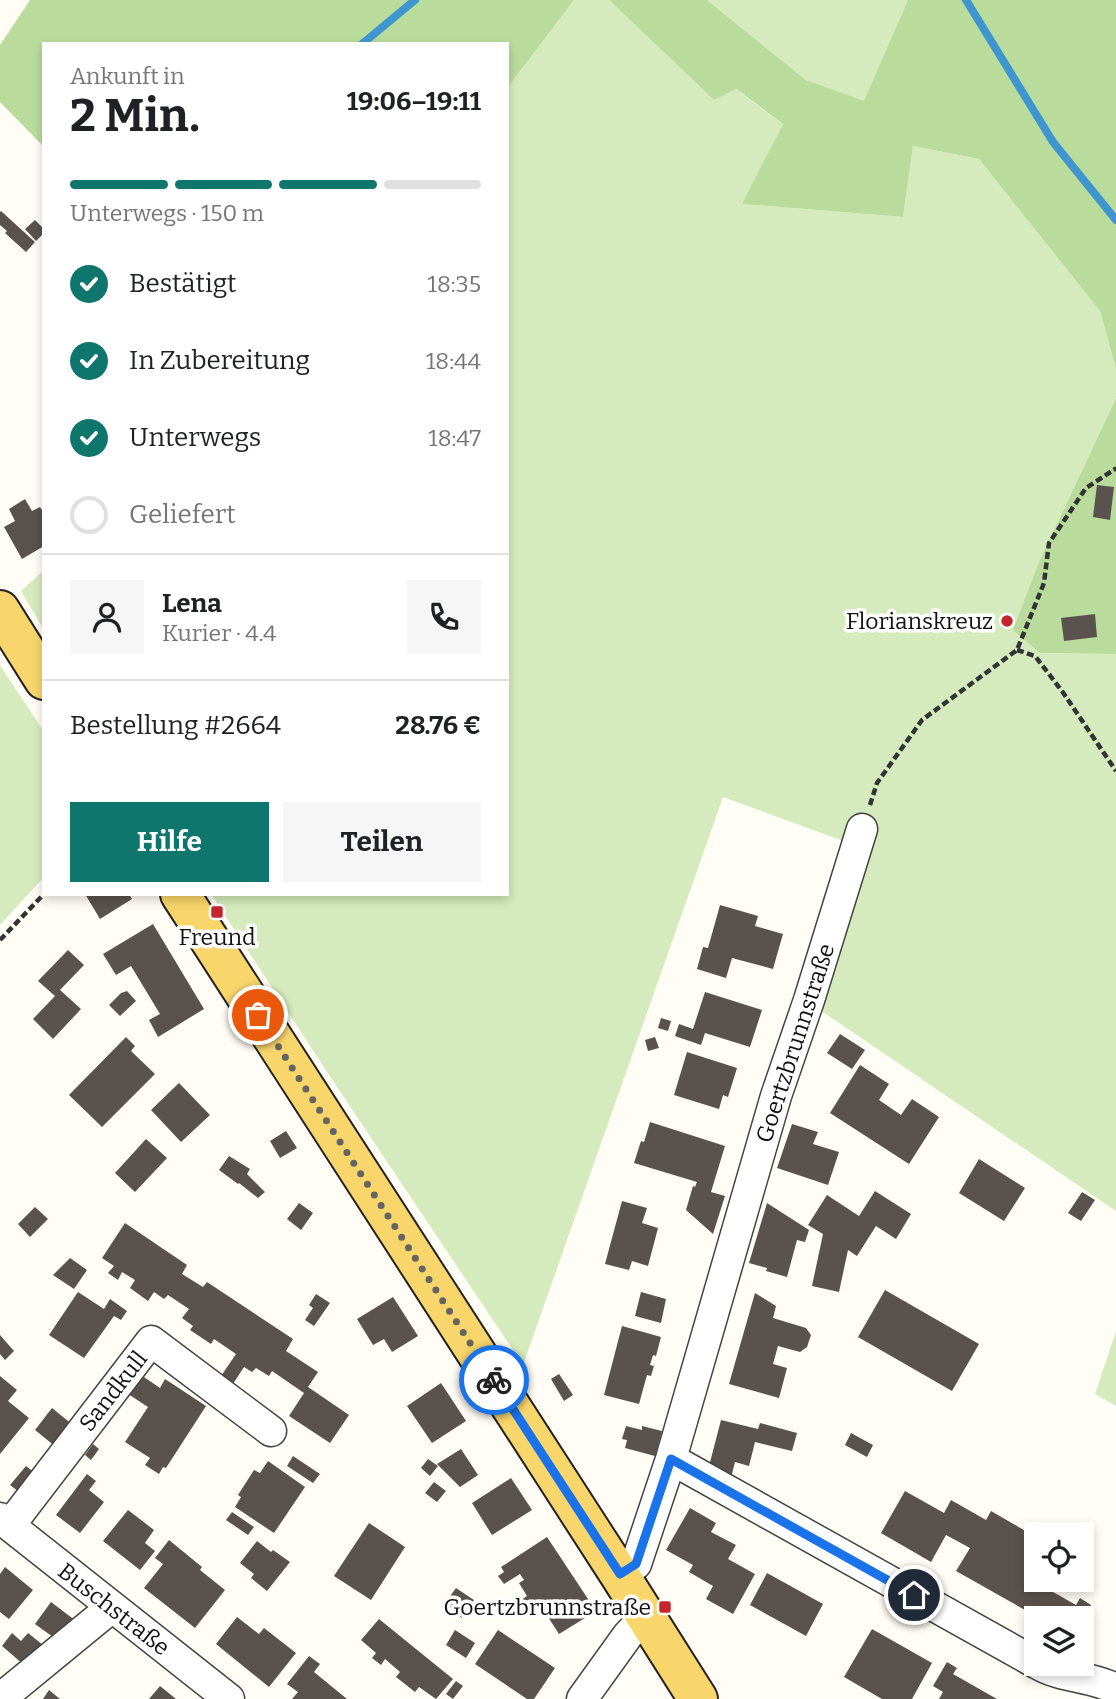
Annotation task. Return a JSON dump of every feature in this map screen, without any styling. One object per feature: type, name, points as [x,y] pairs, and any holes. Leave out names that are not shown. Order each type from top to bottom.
[{"type":"main road","points":[[0,610],[42,677]]},
{"type":"main road","points":[[181,896],[698,1699]]},
{"type":"street","name":"Goertzbrunnstraße","points":[[620,1574],[636,1564],[671,1459],[776,1096],[862,829]]},
{"type":"street","name":"Sandkull","points":[[5,1522],[152,1341],[271,1431]]},
{"type":"street","points":[[671,1459],[1024,1656]]},
{"type":"street","name":"Buschstraße","points":[[5,1522],[229,1699]]},
{"type":"street","points":[[6,1694],[112,1607]]},
{"type":"street","points":[[582,1699],[628,1635],[646,1616]]},
{"type":"street","points":[[1080,1676],[1103,1682],[1116,1689]]},
{"type":"path","points":[[862,829],[877,783],[922,720],[1017,650],[1044,583],[1049,543],[1086,488],[1116,470]]},
{"type":"path","points":[[1017,650],[1035,656],[1116,771]]},
{"type":"path","points":[[0,940],[42,896]]},
{"type":"green space","points":[[30,0],[574,0],[509,86],[509,42],[42,42],[42,145],[0,102],[0,45]]},
{"type":"green space","points":[[574,0],[609,0],[714,100],[735,89],[783,124],[743,204],[903,217],[913,146],[979,159],[1100,311],[1116,369],[1116,398],[1040,560],[1040,653],[1116,654],[1116,1211],[820,1010],[846,842],[723,797],[523,1365],[212,896],[509,896],[509,86]]},
{"type":"green space","points":[[609,0],[707,0],[806,80],[864,101],[908,0],[1116,0],[1116,369],[1100,311],[979,159],[913,146],[903,217],[742,204],[783,124],[736,89],[714,100]]},
{"type":"green space","points":[[707,0],[908,0],[865,102],[806,80]]},
{"type":"green space","points":[[1116,398],[1116,654],[1040,653],[1013,630],[1040,560]]},
{"type":"green space","points":[[42,572],[42,627],[21,591]]},
{"type":"green space","points":[[0,665],[42,729],[42,879],[0,925]]},
{"type":"green space","points":[[1116,1331],[1116,1406],[1095,1394]]},
{"type":"building","points":[[1,211],[35,242],[26,252],[0,225]]},
{"type":"building","points":[[35,220],[42,227],[42,235],[36,241],[25,229]]},
{"type":"building","points":[[1097,485],[1114,487],[1110,520],[1093,517]]},
{"type":"building","points":[[25,499],[32,511],[40,507],[42,510],[42,547],[22,559],[4,527],[15,521],[9,509]]},
{"type":"building","points":[[1095,614],[1097,637],[1064,641],[1061,618]]},
{"type":"building","points":[[86,896],[130,896],[132,899],[100,919]]},
{"type":"building","points":[[720,905],[758,916],[755,926],[783,934],[773,969],[732,958],[726,978],[697,969],[703,947],[708,948]]},
{"type":"building","points":[[153,924],[204,1009],[158,1037],[149,1020],[160,1014],[131,966],[116,975],[103,954]]},
{"type":"building","points":[[68,950],[84,965],[60,990],[81,1009],[53,1039],[33,1019],[55,996],[38,981]]},
{"type":"building","points":[[127,991],[136,1001],[120,1016],[109,1005],[121,993]]},
{"type":"building","points":[[705,992],[762,1010],[750,1047],[705,1033],[701,1045],[675,1036],[679,1024],[693,1029]]},
{"type":"building","points":[[661,1018],[671,1021],[668,1031],[658,1028]]},
{"type":"building","points":[[840,1034],[865,1050],[852,1069],[827,1053]]},
{"type":"building","points":[[126,1037],[135,1046],[131,1051],[155,1074],[102,1127],[69,1095]]},
{"type":"building","points":[[655,1037],[659,1048],[648,1051],[645,1040]]},
{"type":"building","points":[[687,1052],[737,1068],[728,1097],[723,1095],[719,1109],[674,1095]]},
{"type":"building","points":[[860,1065],[889,1084],[879,1100],[901,1115],[912,1099],[939,1117],[909,1164],[830,1113]]},
{"type":"building","points":[[179,1083],[210,1115],[181,1142],[151,1110]]},
{"type":"building","points":[[650,1122],[725,1146],[711,1192],[725,1196],[713,1234],[686,1210],[693,1186],[695,1187],[697,1182],[634,1163]]},
{"type":"building","points":[[792,1124],[818,1132],[813,1144],[839,1152],[828,1185],[777,1168]]},
{"type":"building","points":[[286,1131],[297,1148],[280,1158],[270,1141]]},
{"type":"building","points":[[146,1139],[167,1158],[135,1192],[115,1173]]},
{"type":"building","points":[[229,1156],[250,1169],[247,1174],[265,1192],[258,1198],[219,1170]]},
{"type":"building","points":[[979,1159],[1025,1188],[1004,1221],[959,1193]]},
{"type":"building","points":[[875,1191],[911,1214],[896,1239],[876,1226],[857,1256],[848,1250],[839,1292],[812,1286],[823,1234],[808,1225],[827,1195],[859,1216]]},
{"type":"building","points":[[1082,1192],[1095,1200],[1081,1221],[1068,1213]]},
{"type":"building","points":[[622,1201],[647,1208],[642,1223],[658,1228],[648,1266],[632,1261],[629,1270],[605,1264]]},
{"type":"building","points":[[299,1203],[313,1213],[301,1230],[287,1219]]},
{"type":"building","points":[[767,1203],[809,1230],[805,1242],[797,1240],[787,1277],[749,1263]]},
{"type":"building","points":[[35,1207],[48,1219],[30,1237],[18,1224]]},
{"type":"building","points":[[125,1223],[187,1265],[182,1274],[203,1287],[207,1282],[293,1339],[286,1351],[318,1372],[308,1387],[349,1415],[330,1443],[289,1416],[304,1393],[272,1371],[269,1376],[256,1368],[252,1372],[244,1367],[231,1387],[219,1379],[236,1354],[214,1339],[211,1344],[190,1330],[193,1326],[182,1318],[189,1309],[168,1295],[164,1299],[154,1292],[148,1301],[130,1288],[135,1280],[122,1272],[118,1280],[108,1273],[114,1266],[102,1258]]},
{"type":"building","points":[[70,1258],[87,1270],[74,1289],[53,1275]]},
{"type":"building","points":[[885,1290],[979,1344],[952,1391],[858,1337]]},
{"type":"building","points":[[78,1292],[104,1309],[110,1299],[127,1311],[121,1320],[114,1316],[84,1358],[49,1335]]},
{"type":"building","points":[[641,1292],[666,1299],[661,1323],[635,1316]]},
{"type":"building","points":[[755,1293],[776,1306],[773,1318],[806,1328],[811,1335],[807,1347],[800,1352],[778,1346],[773,1364],[787,1368],[779,1398],[729,1384]]},
{"type":"building","points":[[316,1294],[330,1303],[314,1326],[305,1320],[313,1308],[309,1305]]},
{"type":"building","points":[[393,1297],[418,1336],[392,1352],[384,1339],[373,1345],[357,1319]]},
{"type":"building","points":[[622,1326],[661,1337],[656,1356],[653,1355],[650,1365],[654,1366],[651,1376],[647,1375],[639,1404],[604,1395]]},
{"type":"building","points":[[0,1335],[14,1351],[5,1360],[0,1354]]},
{"type":"building","points":[[138,1373],[160,1388],[165,1379],[206,1406],[166,1468],[163,1467],[159,1474],[145,1465],[150,1458],[125,1442],[148,1407],[125,1392]]},
{"type":"building","points":[[559,1374],[573,1395],[564,1401],[551,1379]]},
{"type":"building","points":[[0,1376],[17,1390],[8,1401],[29,1418],[0,1454]]},
{"type":"building","points":[[441,1383],[466,1421],[432,1443],[407,1406]]},
{"type":"building","points":[[52,1408],[73,1425],[56,1447],[35,1430]]},
{"type":"building","points":[[721,1420],[758,1429],[760,1423],[797,1433],[792,1451],[755,1442],[749,1466],[735,1462],[730,1482],[708,1470]]},
{"type":"building","points":[[626,1426],[642,1430],[642,1426],[662,1431],[655,1456],[625,1448],[627,1440],[622,1439]]},
{"type":"building","points":[[851,1433],[873,1445],[867,1457],[845,1445]]},
{"type":"building","points":[[93,1444],[99,1449],[91,1460],[85,1455]]},
{"type":"building","points":[[461,1449],[478,1475],[460,1487],[437,1464]]},
{"type":"building","points":[[293,1456],[320,1474],[313,1483],[287,1466]]},
{"type":"building","points":[[428,1459],[438,1466],[430,1476],[421,1468]]},
{"type":"building","points":[[268,1461],[305,1487],[274,1533],[235,1507],[241,1497],[238,1495],[254,1470],[260,1473]]},
{"type":"building","points":[[26,1466],[35,1473],[19,1492],[10,1485]]},
{"type":"building","points":[[87,1474],[96,1481],[89,1490],[104,1502],[80,1533],[56,1515]]},
{"type":"building","points":[[511,1478],[532,1510],[492,1535],[472,1503]]},
{"type":"building","points":[[434,1482],[446,1491],[437,1502],[425,1493]]},
{"type":"building","points":[[905,1491],[944,1513],[951,1500],[986,1520],[991,1511],[1024,1530],[1024,1592],[1053,1592],[1076,1605],[1080,1598],[1091,1605],[1024,1606],[1024,1609],[956,1571],[970,1548],[946,1535],[931,1562],[881,1533]]},
{"type":"building","points":[[690,1508],[716,1523],[711,1532],[736,1545],[728,1559],[755,1574],[733,1614],[706,1599],[713,1586],[689,1572],[693,1565],[666,1550]]},
{"type":"building","points":[[128,1510],[154,1530],[145,1543],[155,1551],[140,1570],[103,1541]]},
{"type":"building","points":[[232,1512],[254,1527],[248,1535],[226,1520]]},
{"type":"building","points":[[369,1523],[405,1547],[371,1600],[334,1576]]},
{"type":"building","points":[[547,1537],[590,1602],[579,1609],[585,1618],[559,1634],[539,1603],[522,1614],[515,1604],[527,1596],[519,1583],[524,1580],[520,1574],[504,1584],[498,1576],[504,1572],[501,1567]]},
{"type":"building","points":[[169,1540],[225,1590],[195,1628],[144,1588],[163,1564],[155,1558]]},
{"type":"building","points":[[257,1541],[290,1562],[267,1591],[251,1578],[254,1574],[240,1563]]},
{"type":"building","points":[[5,1567],[33,1590],[9,1619],[0,1612],[0,1574]]},
{"type":"building","points":[[767,1573],[823,1604],[806,1636],[750,1605]]},
{"type":"building","points":[[456,1588],[474,1600],[462,1618],[443,1606]]},
{"type":"building","points":[[51,1602],[76,1621],[60,1642],[35,1624]]},
{"type":"building","points":[[237,1617],[259,1634],[264,1628],[296,1653],[269,1687],[216,1644]]},
{"type":"building","points":[[379,1619],[453,1679],[436,1699],[419,1687],[415,1692],[396,1677],[400,1672],[385,1659],[381,1665],[372,1658],[376,1653],[361,1640]]},
{"type":"building","points":[[872,1629],[932,1663],[912,1699],[882,1699],[844,1677]]},
{"type":"building","points":[[455,1630],[475,1643],[466,1658],[446,1645]]},
{"type":"building","points":[[498,1630],[555,1668],[534,1699],[527,1699],[475,1664]]},
{"type":"building","points":[[12,1633],[21,1641],[28,1633],[48,1649],[31,1671],[2,1646]]},
{"type":"building","points":[[309,1656],[320,1664],[314,1672],[347,1699],[292,1699],[298,1692],[287,1684]]},
{"type":"building","points":[[947,1662],[957,1668],[953,1674],[997,1699],[939,1699],[943,1692],[933,1686]]},
{"type":"building","points":[[456,1681],[463,1686],[453,1699],[446,1694]]},
{"type":"building","points":[[160,1686],[176,1699],[149,1699]]},
{"type":"building","points":[[49,1690],[60,1699],[43,1699]]},
{"type":"waterway","points":[[364,42],[415,0]]},
{"type":"waterway","points":[[966,0],[1053,142],[1116,220]]},
{"type":"way so far","points":[[258,1015],[494,1380]]},
{"type":"place","name":"Florianskreuz","points":[[1007,621]]},
{"type":"place","name":"Freund","points":[[217,912]]},
{"type":"place","name":"Goertzbrunnstraße","points":[[665,1607]]},
{"type":"route","points":[[494,1380],[620,1574],[636,1564],[671,1459],[914,1595]]}]
